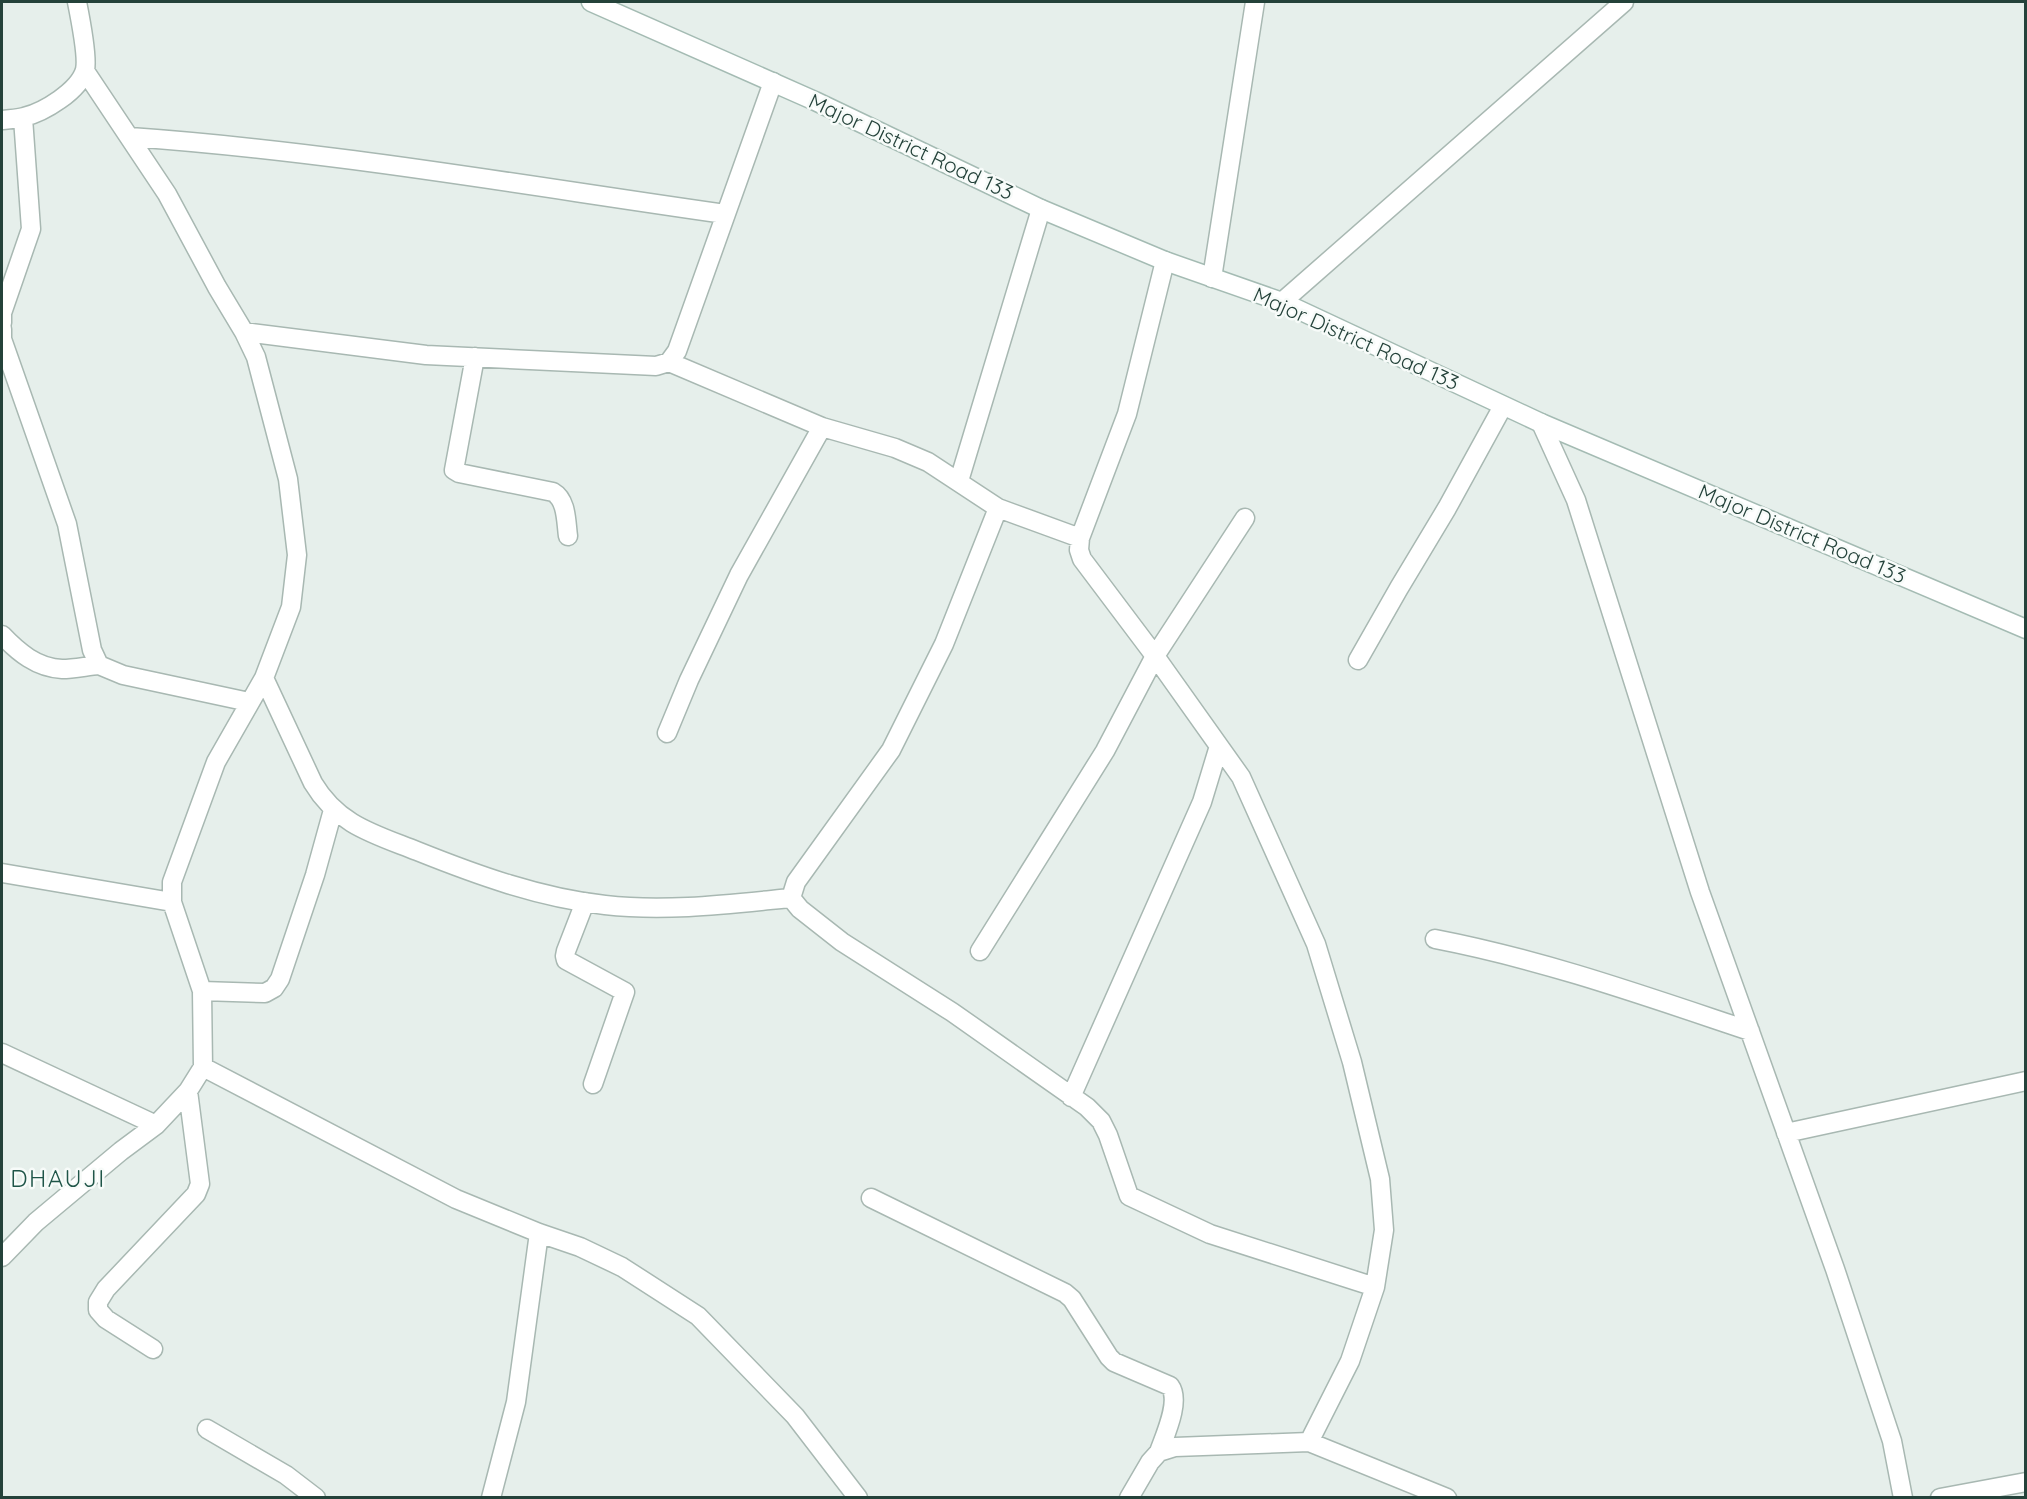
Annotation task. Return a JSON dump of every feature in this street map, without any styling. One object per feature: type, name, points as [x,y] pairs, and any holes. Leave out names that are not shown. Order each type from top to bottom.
[{"type":"street","points":[[2,120],[23,118],[48,108],[71,90],[84,70],[84,45],[77,2]]},
{"type":"street","name":"Major District Road 133","points":[[591,2],[773,82],[1041,209],[1165,261],[1282,302],[1541,423],[2025,629]]},
{"type":"street","points":[[1212,278],[1255,2]]},
{"type":"street","points":[[1282,302],[1624,2]]},
{"type":"street","points":[[2,1257],[36,1222],[156,1125],[188,1091],[202,1067],[202,991],[172,902],[172,882],[216,762],[264,678],[291,607],[297,555],[288,479],[256,357],[167,194],[84,70]]},
{"type":"street","points":[[244,332],[426,355],[656,366],[669,362],[677,351],[773,82]]},
{"type":"street","points":[[2,323],[2,313],[31,229],[23,118]]},
{"type":"street","points":[[130,136],[210,142],[326,156],[725,214]]},
{"type":"street","points":[[959,481],[1041,209]]},
{"type":"street","points":[[1165,261],[1127,414],[1080,538],[1079,550],[1082,560],[1155,656],[1241,777],[1316,944],[1352,1062],[1380,1179],[1384,1230],[1375,1287],[1350,1361],[1310,1442]]},
{"type":"street","points":[[2,329],[2,339],[67,524],[90,639],[99,665]]},
{"type":"street","points":[[475,357],[453,464],[454,470],[459,473],[553,492],[563,501],[568,536]]},
{"type":"street","points":[[669,362],[822,427],[895,448],[928,462],[998,508],[1080,538]]},
{"type":"street","points":[[1358,660],[1447,508],[1503,406]]},
{"type":"street","points":[[1541,423],[1576,500],[1701,891],[1835,1269],[1892,1441],[1902,1497]]},
{"type":"street","points":[[667,733],[689,680],[739,575],[822,427]]},
{"type":"street","points":[[791,897],[796,882],[891,750],[944,644],[998,508]]},
{"type":"street","points":[[980,951],[1105,751],[1155,656],[1245,518]]},
{"type":"street","points":[[2,635],[13,647],[35,663],[61,669],[99,665],[123,675],[249,702]]},
{"type":"street","points":[[264,678],[321,798],[351,823],[373,834],[454,866],[534,892],[585,902],[655,908],[791,897]]},
{"type":"street","points":[[1071,1097],[1202,802],[1219,746]]},
{"type":"street","points":[[202,991],[265,993],[274,988],[280,979],[301,920],[333,810]]},
{"type":"street","points":[[2,873],[172,902]]},
{"type":"street","points":[[791,897],[800,909],[843,942],[952,1012],[1087,1107],[1101,1120],[1129,1196],[1210,1234],[1375,1287]]},
{"type":"street","points":[[585,902],[566,951],[566,960],[625,992],[593,1084]]},
{"type":"street","points":[[1435,939],[1487,949],[1576,973],[1750,1031]]},
{"type":"street","points":[[2,1053],[156,1125]]},
{"type":"street","points":[[202,1067],[456,1199],[580,1247],[621,1267],[698,1316],[795,1416],[858,1497]]},
{"type":"street","points":[[1786,1133],[2025,1081]]},
{"type":"street","points":[[153,1349],[106,1319],[98,1310],[98,1302],[106,1289],[196,1194],[200,1184],[188,1091]]},
{"type":"street","points":[[871,1198],[1065,1293],[1072,1299],[1109,1358],[1170,1386],[1175,1402],[1159,1452],[1150,1462],[1129,1497]]},
{"type":"street","points":[[491,1497],[516,1401],[539,1233]]},
{"type":"street","points":[[207,1429],[286,1475],[316,1497]]},
{"type":"street","points":[[1159,1452],[1175,1447],[1310,1442],[1447,1497]]},
{"type":"street","points":[[1940,1497],[2025,1482]]},
{"type":"district","name":"DHAUJI","points":[[58,1179]]}]
